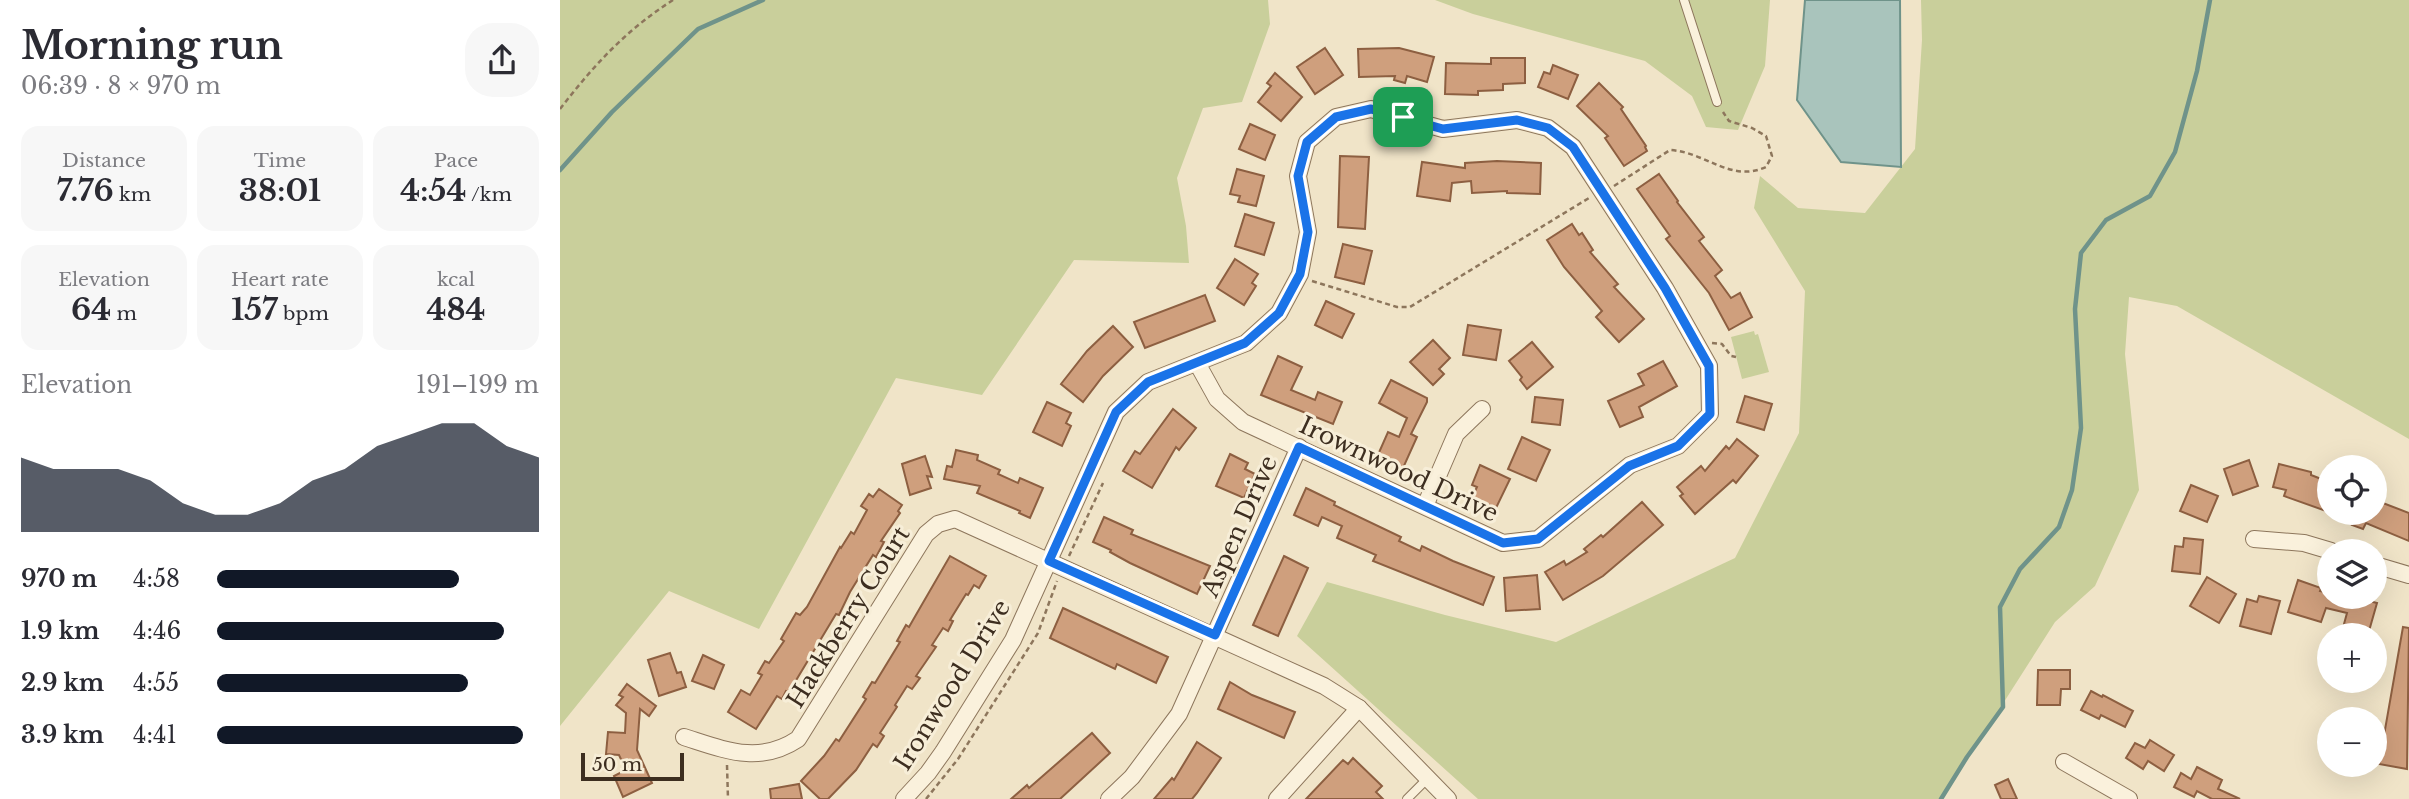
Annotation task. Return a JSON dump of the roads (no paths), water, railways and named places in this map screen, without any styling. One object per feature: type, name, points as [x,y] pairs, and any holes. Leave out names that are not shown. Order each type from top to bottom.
[{"type":"street","name":"Irownwood Drive","points":[[1086,477],[1116,412],[1148,382],[1245,343],[1279,313],[1300,274],[1308,232],[1298,176],[1307,142],[1336,117],[1371,109],[1443,129],[1517,120],[1548,128],[1573,147],[1665,288],[1709,366],[1710,414],[1678,446],[1629,466],[1538,539],[1503,543],[1243,422],[1217,399],[1197,363]]},
{"type":"street","points":[[1425,506],[1456,434],[1482,410]]},
{"type":"street","name":"Aspen Drive","points":[[1109,799],[1132,777],[1179,714],[1299,447]]},
{"type":"street","name":"Ironwood Drive","points":[[904,799],[943,752],[1013,640],[1086,477]]},
{"type":"street","name":"Hackberry Court","points":[[684,737],[738,753],[770,753],[798,739],[926,534],[946,520],[965,522],[1049,561]]},
{"type":"street","points":[[2254,539],[2304,543],[2317,547]]},
{"type":"street","points":[[1049,561],[1324,686],[1359,708],[1448,799]]},
{"type":"street","points":[[2387,569],[2409,575]]},
{"type":"street","points":[[1277,799],[1359,708]]},
{"type":"street","points":[[2064,762],[2129,799]]},
{"type":"lane","points":[[1684,0],[1717,102]]},
{"type":"lane","points":[[1407,799],[1428,778]]},
{"type":"water","points":[[1805,0],[1900,0],[1901,167],[1841,162],[1797,100]]},
{"type":"waterway","points":[[560,170],[612,112],[698,29],[763,0]]},
{"type":"waterway","points":[[1941,799],[2003,707],[2000,607],[2020,569],[2059,527],[2072,490],[2081,428],[2075,309],[2081,253],[2106,220],[2150,196],[2175,152],[2197,71],[2210,0]]}]
